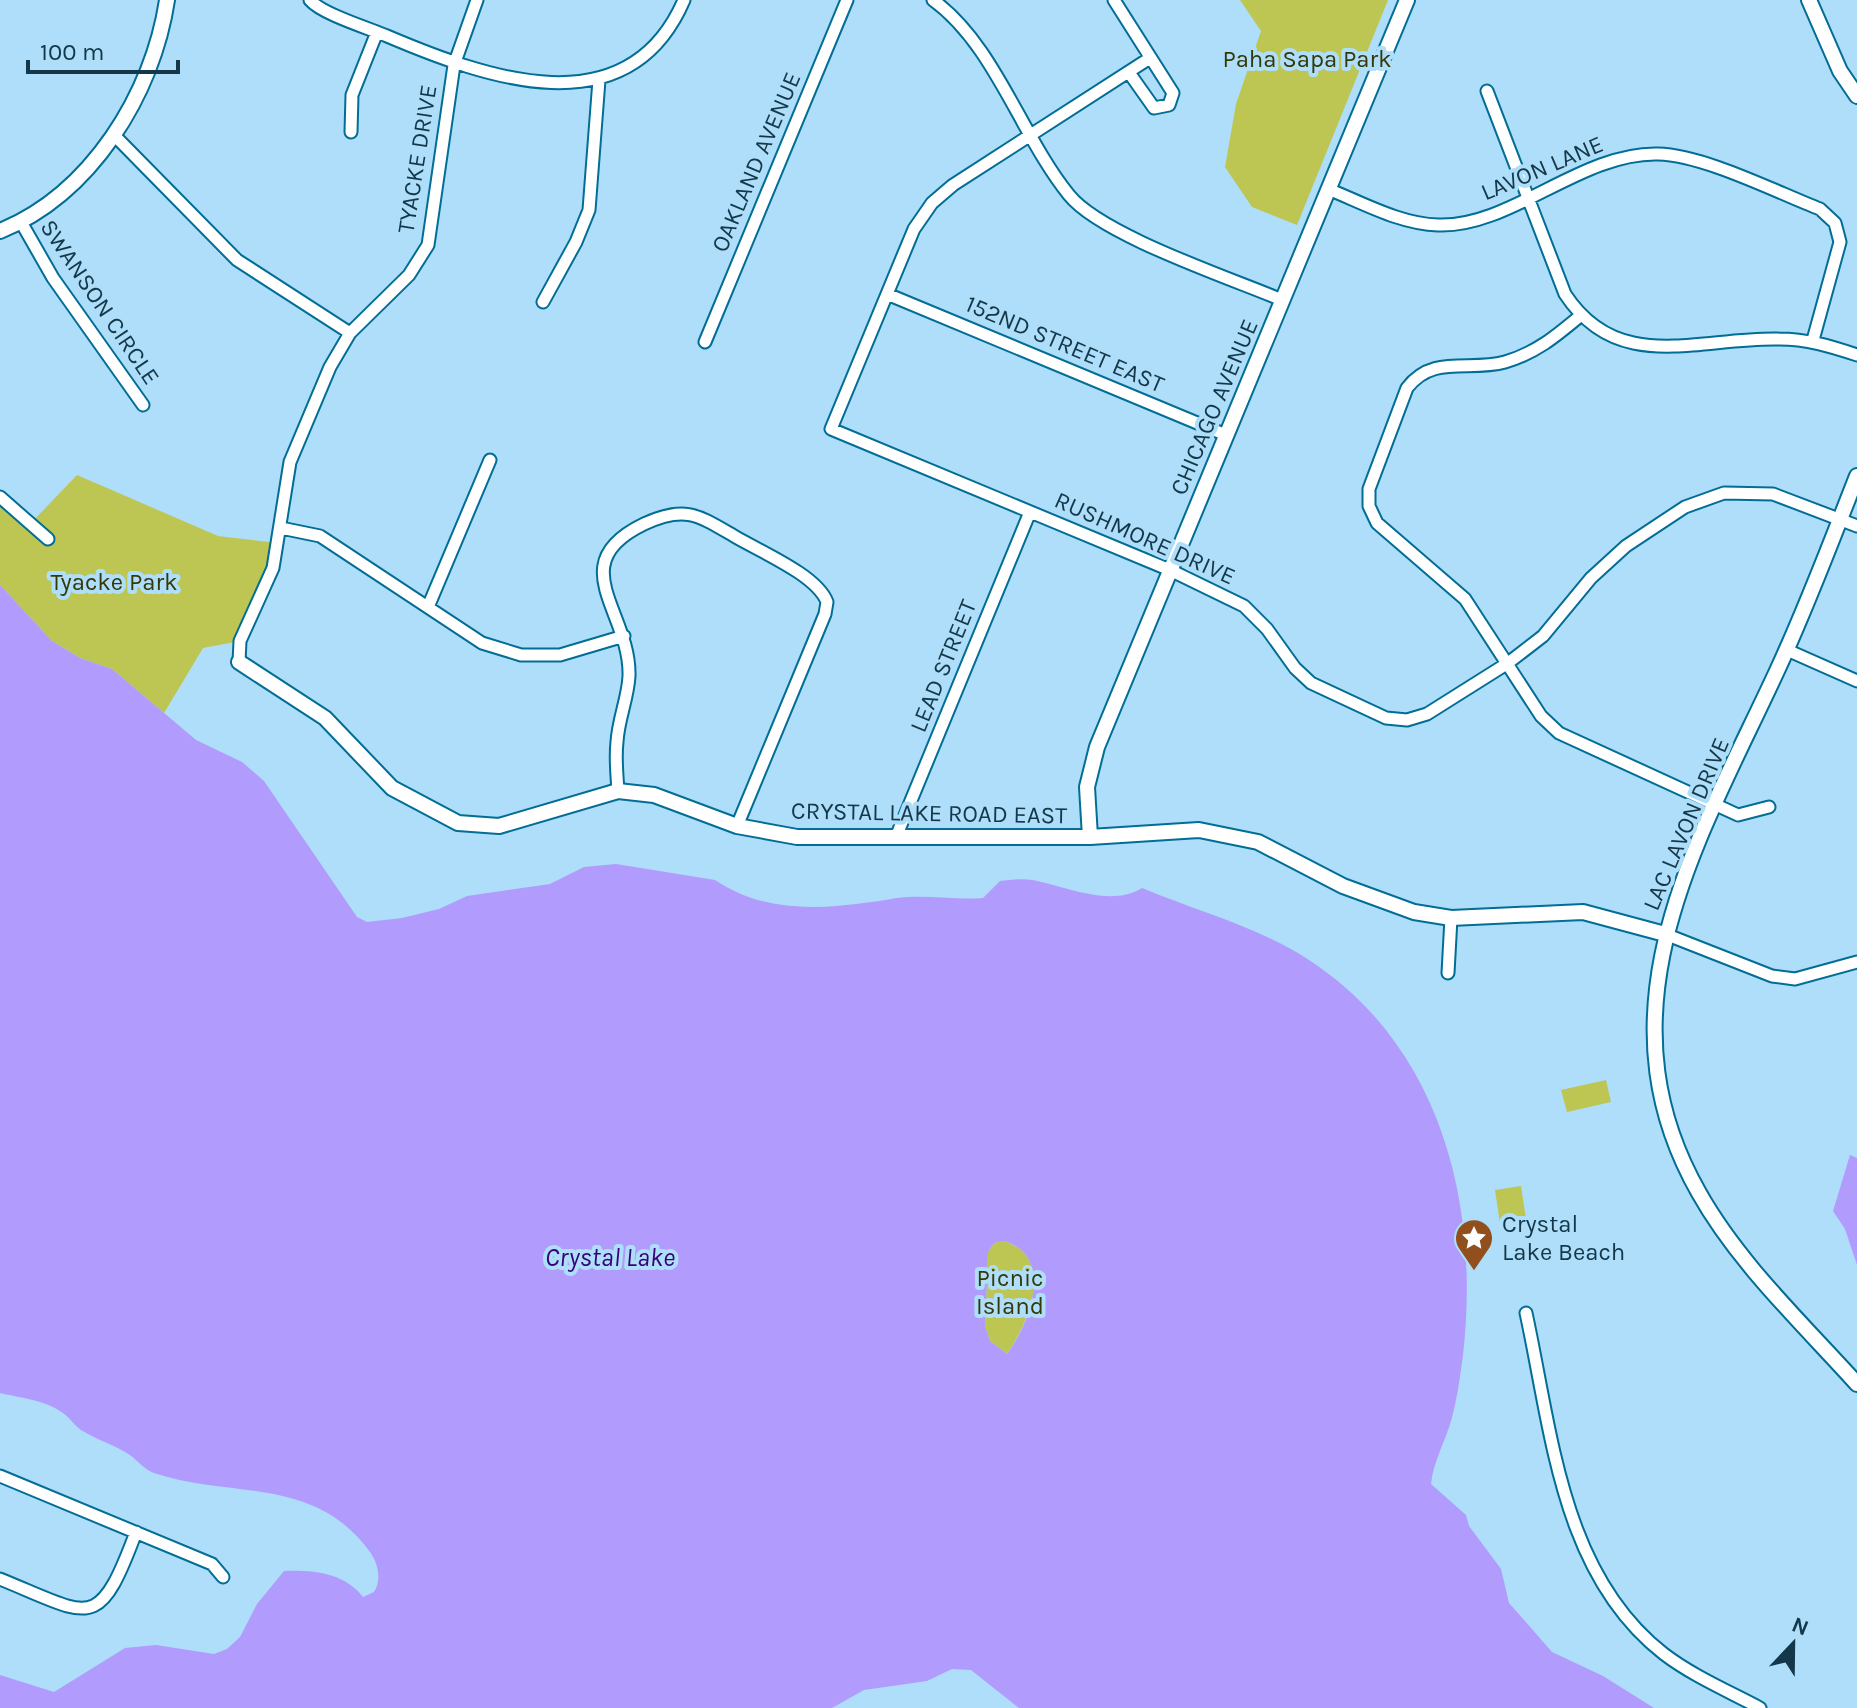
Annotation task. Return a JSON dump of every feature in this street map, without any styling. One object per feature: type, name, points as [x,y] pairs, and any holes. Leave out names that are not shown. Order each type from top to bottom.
[{"type":"street","points":[[0,231],[21,222],[66,189],[114,135],[147,79],[159,44],[167,0]]},
{"type":"street","points":[[310,0],[454,65],[487,75],[555,82],[599,80],[641,61],[672,28],[684,0]]},
{"type":"street","name":"TYACKE DRIVE","points":[[239,662],[240,641],[273,568],[290,462],[330,367],[350,333],[409,275],[428,245],[454,65],[477,0]]},
{"type":"street","name":"OAKLAND AVENUE","points":[[705,342],[847,0]]},
{"type":"street","points":[[933,0],[965,30],[1069,196],[1096,221],[1282,300]]},
{"type":"street","name":"CHICAGO AVENUE","points":[[1090,837],[1087,787],[1097,747],[1407,0]]},
{"type":"street","points":[[1809,0],[1840,71],[1857,96]]},
{"type":"street","points":[[1120,2],[1173,93],[1169,105],[1154,108],[1130,74]]},
{"type":"street","points":[[351,132],[352,95],[377,32]]},
{"type":"street","points":[[887,294],[914,229],[932,203],[953,185],[1130,74],[1150,58]]},
{"type":"street","points":[[543,302],[576,242],[589,210],[599,80]]},
{"type":"street","points":[[1487,91],[1565,294],[1580,316],[1604,334],[1636,346],[1776,338],[1813,340],[1857,355]]},
{"type":"street","points":[[114,135],[237,260],[350,333]]},
{"type":"street","name":"LAVON LANE","points":[[1328,189],[1407,221],[1440,226],[1474,221],[1609,160],[1658,153],[1697,161],[1820,209],[1835,223],[1840,242],[1813,340]]},
{"type":"street","name":"SWANSON CIRCLE","points":[[21,222],[53,278],[143,405]]},
{"type":"street","name":"RUSHMORE DRIVE","points":[[887,294],[831,429],[1170,570],[1244,606],[1311,683],[1386,718],[1407,720],[1427,714],[1508,663],[1543,636],[1591,578],[1626,546],[1685,507],[1724,493],[1773,494],[1857,526]]},
{"type":"street","name":"152ND STREET EAST","points":[[887,294],[1226,435]]},
{"type":"street","points":[[1580,316],[1542,349],[1503,363],[1436,366],[1417,374],[1407,388],[1369,489],[1369,506],[1377,523],[1465,599],[1541,716],[1559,733],[1738,815],[1769,807]]},
{"type":"street","points":[[428,607],[490,460]]},
{"type":"street","name":"LAC LAVON DRIVE","points":[[1857,476],[1787,650],[1674,899],[1657,983],[1655,1039],[1662,1094],[1676,1144],[1698,1191],[1725,1235],[1857,1384]]},
{"type":"street","points":[[0,497],[48,539]]},
{"type":"street","name":"LEAD STREET","points":[[896,837],[1030,512]]},
{"type":"street","points":[[618,791],[616,741],[629,676],[624,636],[602,585],[603,558],[620,535],[667,513],[699,516],[808,579],[823,592],[825,614],[737,826]]},
{"type":"street","points":[[281,528],[320,536],[482,643],[521,655],[560,655],[624,636]]},
{"type":"street","points":[[1787,650],[1857,681]]},
{"type":"street","name":"CRYSTAL LAKE ROAD EAST","points":[[239,662],[325,718],[392,788],[458,823],[499,826],[618,791],[654,795],[737,826],[797,837],[1090,837],[1168,829],[1226,834],[1287,854],[1375,901],[1451,918],[1583,912],[1665,934]]},
{"type":"street","points":[[1448,973],[1451,918]]},
{"type":"street","points":[[1665,934],[1772,976],[1795,979],[1857,962]]},
{"type":"street","points":[[1526,1313],[1573,1527],[1599,1582],[1637,1629],[1665,1654],[1760,1708]]},
{"type":"street","points":[[0,1476],[212,1564],[223,1577]]},
{"type":"street","points":[[0,1579],[69,1607],[93,1607],[112,1593],[136,1532]]},
{"type":"green space","name":"Paha Sapa Park","points":[[1240,0],[1388,0],[1297,225],[1252,207],[1225,167],[1236,104],[1261,31]]},
{"type":"green space","name":"Tyacke Park","points":[[77,475],[218,536],[278,543],[240,641],[203,648],[164,713],[112,669],[80,658],[52,641],[0,585],[0,497],[31,523]]},
{"type":"green space","points":[[1606,1080],[1611,1102],[1567,1112],[1561,1090]]},
{"type":"green space","points":[[1521,1186],[1526,1219],[1500,1223],[1495,1190]]},
{"type":"green space","name":"Picnic Island","points":[[1004,1241],[1020,1249],[1030,1261],[1034,1276],[1029,1309],[1007,1354],[990,1341],[985,1326],[988,1252],[994,1243]]},
{"type":"water","name":"Crystal Lake","points":[[0,585],[52,641],[80,658],[112,669],[196,740],[242,762],[264,781],[357,917],[367,922],[439,909],[467,896],[550,884],[584,867],[616,864],[715,880],[752,898],[810,907],[904,897],[983,898],[1000,881],[1024,879],[1102,896],[1130,894],[1142,888],[1270,938],[1309,960],[1354,996],[1392,1037],[1421,1084],[1442,1134],[1457,1187],[1465,1242],[1467,1299],[1463,1355],[1453,1413],[1431,1484],[1466,1515],[1469,1526],[1501,1569],[1509,1603],[1552,1652],[1603,1676],[1654,1708],[1019,1708],[971,1670],[952,1669],[927,1681],[864,1690],[832,1708],[0,1708],[0,1675],[54,1692],[125,1648],[156,1645],[214,1654],[227,1649],[240,1637],[257,1604],[284,1571],[307,1571],[338,1578],[363,1597],[374,1592],[378,1577],[377,1566],[370,1552],[348,1528],[323,1511],[270,1493],[183,1481],[154,1473],[124,1451],[81,1430],[49,1405],[0,1393]],"holes":[[[1004,1241],[1020,1249],[1030,1261],[1034,1276],[1033,1292],[1023,1326],[1007,1354],[990,1341],[985,1326],[988,1252],[994,1243]]]},
{"type":"water","points":[[1850,1155],[1857,1158],[1857,1265],[1845,1229],[1833,1211]]},
{"type":"place","name":"Crystal Lake Beach","points":[[1474,1272]]}]
